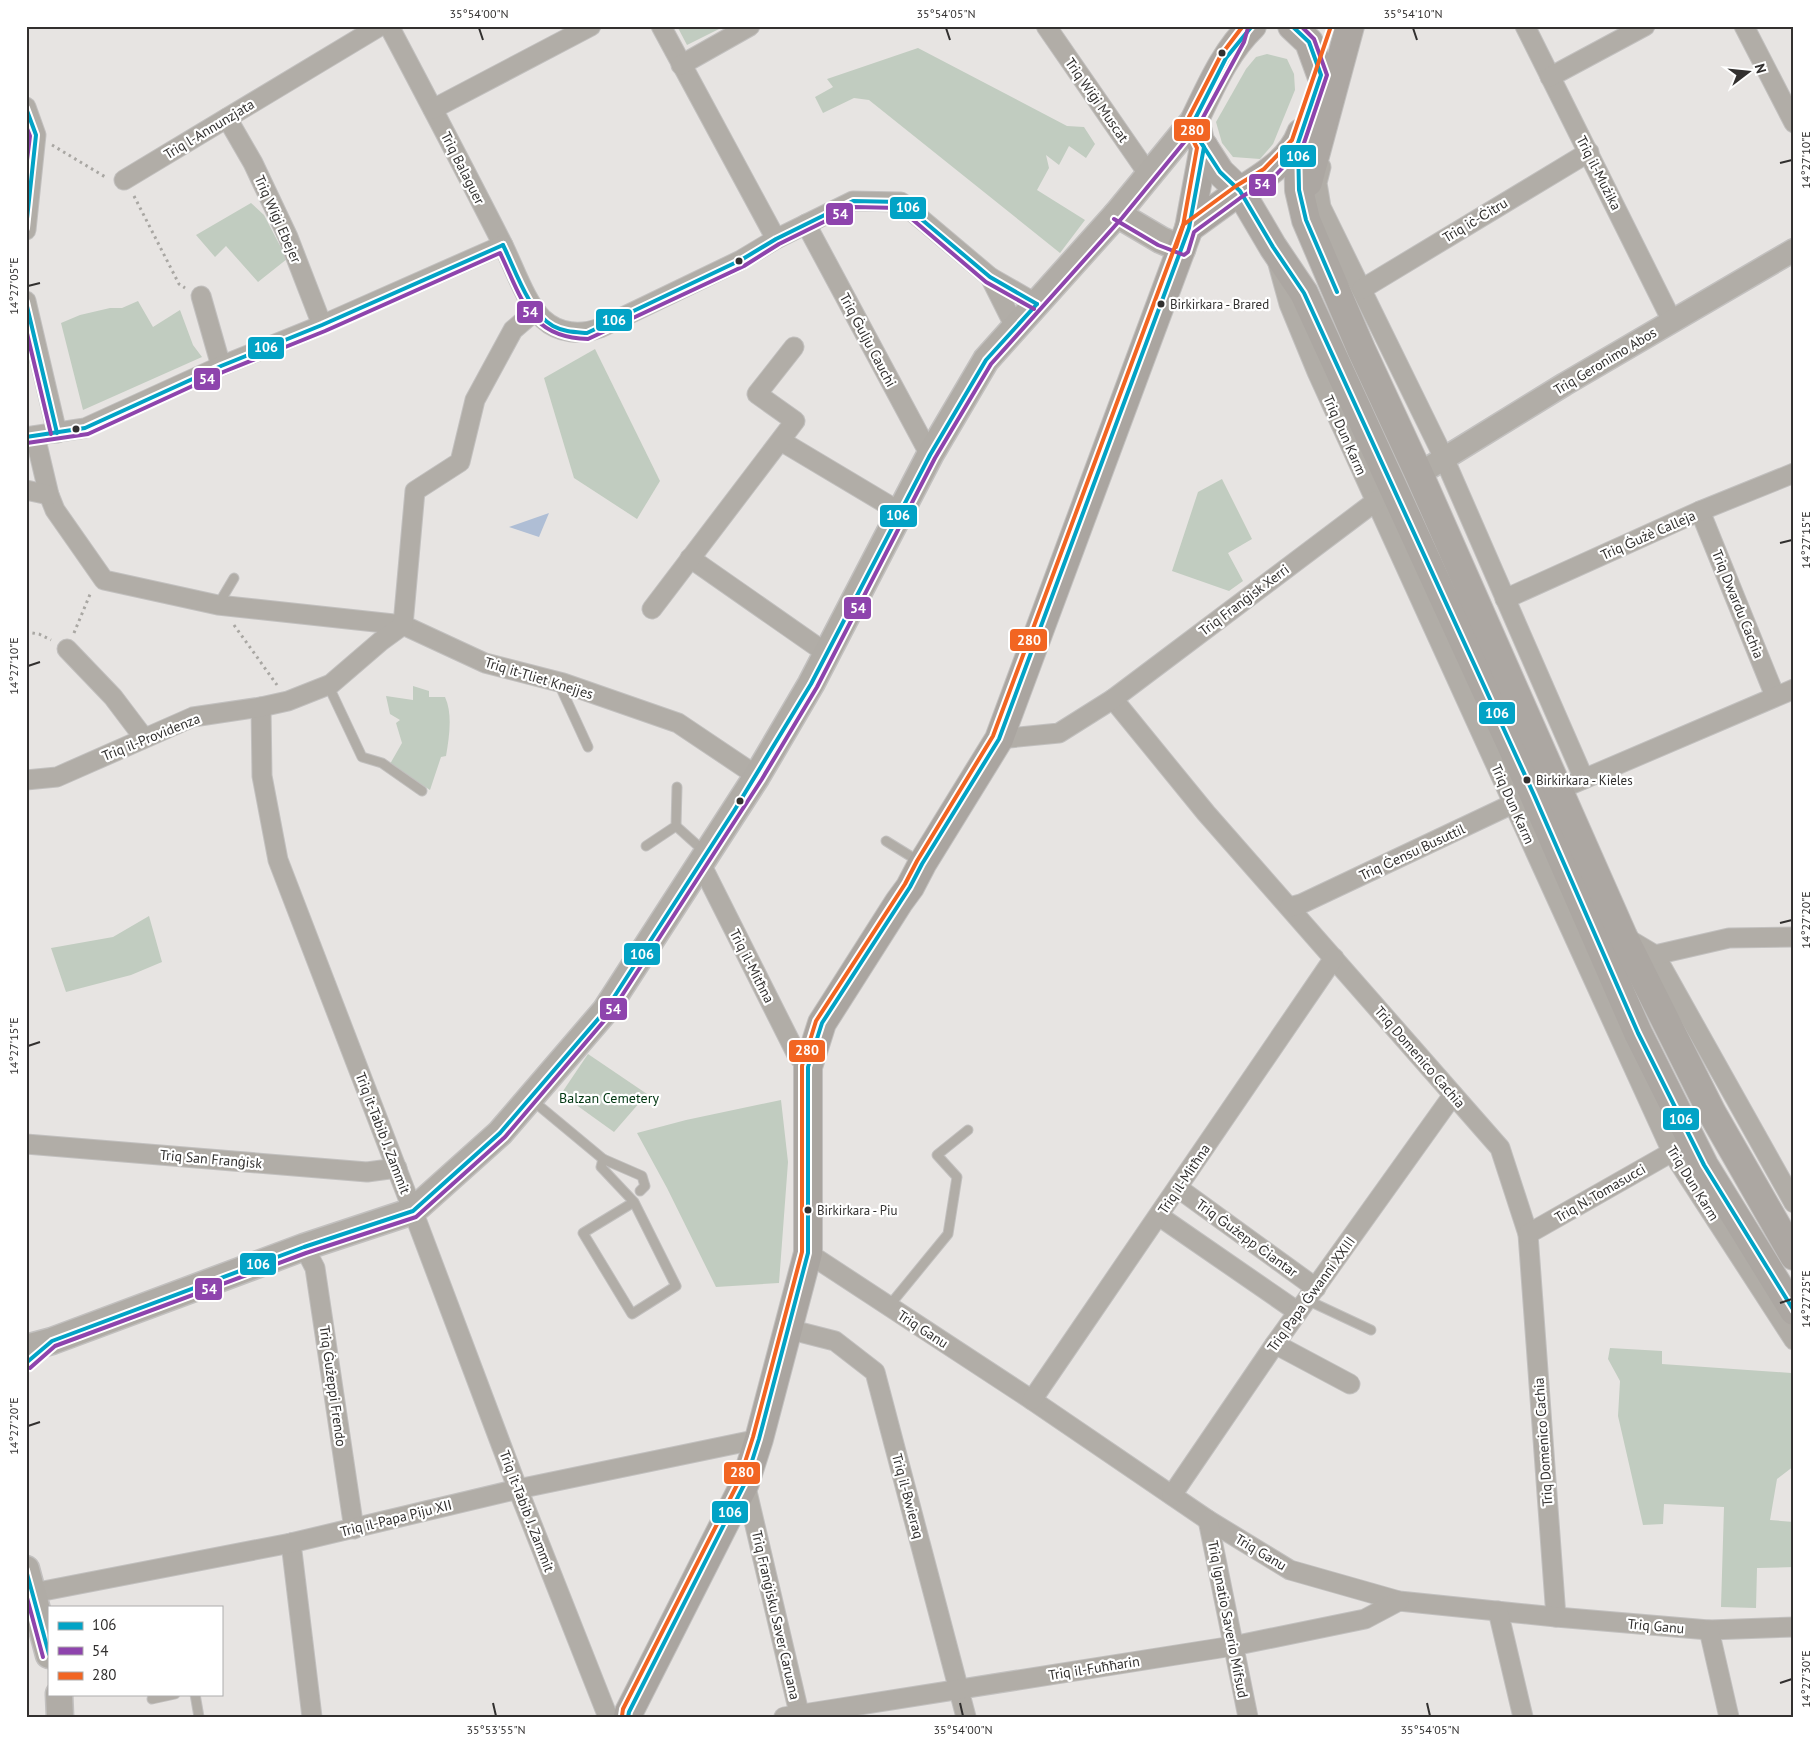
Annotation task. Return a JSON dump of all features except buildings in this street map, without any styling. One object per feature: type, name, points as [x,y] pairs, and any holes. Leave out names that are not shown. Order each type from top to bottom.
[{"type":"highway","points":[[1292,26],[1309,42],[1322,75]]},
{"type":"highway","points":[[1240,191],[1268,174],[1298,143],[1338,26]]},
{"type":"highway","points":[[1310,229],[1308,180],[1350,26]]},
{"type":"highway","points":[[1194,118],[1229,53],[1244,31]]},
{"type":"highway","name":"Triq Dun Karm","points":[[1194,118],[1200,141],[1204,148],[1220,172],[1240,191],[1273,247],[1304,293],[1535,796],[1638,1033],[1700,1156],[1794,1311]]},
{"type":"highway","name":"Triq Dun Karm","points":[[1298,143],[1299,190],[1310,229],[1361,349],[1419,474],[1535,796],[1623,936],[1712,1113],[1794,1256]]},
{"type":"main road","points":[[26,1348],[52,1341],[304,1247],[413,1212],[500,1133],[605,1011],[757,776],[811,684],[930,455],[986,360],[1118,214],[1194,118]]},
{"type":"main road","points":[[628,1717],[628,1712],[745,1483],[759,1439],[808,1253],[808,1067],[822,1023],[910,887],[922,864],[999,739],[1185,239],[1204,148]]},
{"type":"main road","points":[[1118,214],[1161,240],[1185,239],[1240,191]]},
{"type":"main road","points":[[26,1362],[52,1341]]},
{"type":"main road","points":[[29,1581],[48,1651]]},
{"type":"main road","points":[[59,1696],[60,1717]]},
{"type":"street","name":"Triq l-Annunzjata","points":[[124,180],[380,26]]},
{"type":"street","name":"Triq Balaguer","points":[[390,26],[535,311]]},
{"type":"street","points":[[433,109],[591,26]]},
{"type":"street","points":[[661,26],[776,239]]},
{"type":"street","name":"Triq Wiġi Muscat","points":[[1046,26],[1149,175]]},
{"type":"street","points":[[1361,26],[1317,183],[1321,207],[1362,289],[1383,337],[1444,458],[1584,779]]},
{"type":"street","name":"Triq il-Mużika","points":[[1526,26],[1672,321]]},
{"type":"street","points":[[1550,77],[1645,26]]},
{"type":"street","points":[[1744,26],[1794,123]]},
{"type":"street","points":[[681,65],[748,27]]},
{"type":"street","points":[[26,106],[36,135],[26,230]]},
{"type":"street","name":"Triq Wiġi Ebejer","points":[[227,118],[253,163],[288,237],[322,325]]},
{"type":"street","name":"Triq iċ-Ċitru","points":[[1362,289],[1588,152]]},
{"type":"street","points":[[404,625],[415,491],[460,462],[474,400],[513,330],[535,311],[545,321],[559,329],[573,333],[587,333],[741,260],[776,239],[853,201],[901,202],[990,277],[1036,304]]},
{"type":"street","name":"Triq Ġulju Cauchi","points":[[806,224],[930,455]]},
{"type":"street","points":[[104,580],[55,510],[31,436],[57,434],[85,428],[221,366],[322,325],[503,245]]},
{"type":"street","name":"Triq Dun Karm","points":[[1273,247],[1289,304],[1316,372],[1376,502],[1535,796],[1672,1152],[1794,1340]]},
{"type":"street","name":"Triq Geronimo Abos","points":[[1419,474],[1672,321],[1794,250]]},
{"type":"street","points":[[990,277],[1015,327]]},
{"type":"street","points":[[201,296],[221,366]]},
{"type":"street","points":[[26,301],[57,434]]},
{"type":"street","points":[[652,609],[781,442],[795,421],[757,394],[794,347]]},
{"type":"street","points":[[781,442],[900,512]]},
{"type":"street","name":"Triq Ġużè Calleja","points":[[1504,599],[1700,511],[1794,473]]},
{"type":"street","points":[[26,490],[49,495]]},
{"type":"street","name":"Triq Franġisk Xerri","points":[[1113,699],[1376,502]]},
{"type":"street","name":"Triq Dwardu Cachia","points":[[1700,511],[1775,696]]},
{"type":"street","points":[[690,558],[826,654]]},
{"type":"street","name":"Triq it-Tliet Knejjes","points":[[104,580],[218,605],[404,625],[485,663],[559,682],[678,723],[757,776]]},
{"type":"street","name":"Triq il-Providenza","points":[[26,780],[57,777],[193,717],[288,701],[328,685],[404,625]]},
{"type":"street","points":[[67,649],[113,698],[144,738]]},
{"type":"street","name":"Triq Ċensu Busuttil","points":[[1290,907],[1301,904],[1535,796],[1584,779],[1794,689]]},
{"type":"street","points":[[999,739],[1060,733],[1113,699]]},
{"type":"street","name":"Triq Domenico Cachia","points":[[1113,699],[1206,813],[1500,1148],[1528,1234],[1556,1617]]},
{"type":"street","name":"Triq it-Tabib J. Zammit","points":[[261,707],[262,776],[278,860],[518,1489],[608,1717]]},
{"type":"street","name":"Triq il-Mitħna","points":[[703,858],[798,1055],[808,1067]]},
{"type":"street","points":[[1623,936],[1656,955],[1794,1203]]},
{"type":"street","points":[[1656,955],[1729,938],[1794,937]]},
{"type":"street","name":"Triq il-Mitħna","points":[[1032,1400],[1334,958]]},
{"type":"street","name":"Triq Papa Ġwanni XXIII","points":[[1172,1495],[1275,1344],[1452,1094]]},
{"type":"street","name":"Triq San Franġisk","points":[[26,1144],[367,1172],[396,1168]]},
{"type":"street","name":"Triq N. Tomasucci","points":[[1528,1234],[1672,1152]]},
{"type":"street","name":"Triq Ġużepp Ċiantar","points":[[1178,1188],[1307,1300]]},
{"type":"street","points":[[1159,1216],[1307,1300]]},
{"type":"street","name":"Triq Ġużeppi Frendo","points":[[304,1247],[316,1268],[354,1529]]},
{"type":"street","name":"Triq Ganu","points":[[808,1253],[1032,1400],[1208,1520],[1290,1570],[1399,1601],[1709,1630],[1794,1627]]},
{"type":"street","name":"Triq il-Bwieraq","points":[[788,1328],[835,1341],[875,1372],[966,1717]]},
{"type":"street","points":[[1275,1344],[1350,1384]]},
{"type":"street","name":"Triq il-Papa Piju XII","points":[[29,1581],[291,1543],[518,1489],[759,1439]]},
{"type":"street","name":"Triq Franġisku Saver Caruana","points":[[745,1483],[794,1716]]},
{"type":"street","name":"Triq Ignatio Saverio Mifsud","points":[[1208,1520],[1248,1717]]},
{"type":"street","points":[[291,1543],[312,1717]]},
{"type":"street","name":"Triq il-Fuħħarin","points":[[794,1716],[1233,1646],[1365,1619],[1399,1601]]},
{"type":"street","points":[[1498,1611],[1524,1717]]},
{"type":"street","points":[[1709,1630],[1728,1717]]},
{"type":"lane","points":[[218,605],[234,578]]},
{"type":"lane","points":[[559,682],[588,747]]},
{"type":"lane","points":[[328,685],[362,757],[382,763],[422,791]]},
{"type":"lane","points":[[677,787],[676,826],[703,858]]},
{"type":"lane","points":[[646,846],[676,826]]},
{"type":"lane","points":[[886,842],[922,864]]},
{"type":"lane","points":[[530,1099],[603,1159],[642,1176],[645,1186],[640,1191]]},
{"type":"lane","points":[[889,1306],[948,1234],[956,1177],[938,1155],[968,1130]]},
{"type":"lane","points":[[603,1159],[601,1167],[634,1202],[676,1286],[632,1314],[583,1233],[634,1202]]},
{"type":"lane","points":[[1307,1300],[1371,1330]]},
{"type":"lane","points":[[152,1699],[166,1696]]},
{"type":"lane","points":[[195,1696],[198,1717]]},
{"type":"path","points":[[36,135],[108,179],[124,180],[140,206],[179,284],[201,296]]},
{"type":"path","points":[[26,632],[39,634],[67,649],[92,588],[104,580]]},
{"type":"path","points":[[218,605],[288,701]]},
{"type":"green space","points":[[677,26],[722,26],[723,27],[687,45]]},
{"type":"green space","points":[[918,48],[1067,126],[1084,127],[1095,144],[1086,158],[1069,146],[1059,165],[1046,155],[1049,168],[1037,190],[1085,220],[1060,253],[869,100],[854,98],[823,113],[815,97],[833,87],[827,79]]},
{"type":"green space","points":[[1267,54],[1287,59],[1294,74],[1295,90],[1273,144],[1260,159],[1233,157],[1222,143],[1216,122],[1246,69],[1256,57]]},
{"type":"green space","points":[[251,203],[264,215],[287,259],[258,282],[226,246],[215,257],[196,235]]},
{"type":"green space","points":[[138,301],[153,327],[180,310],[193,345],[202,357],[83,410],[61,323],[80,315],[110,308],[122,308]]},
{"type":"green space","points":[[595,349],[660,481],[637,519],[574,478],[544,378]]},
{"type":"green space","points":[[1222,479],[1252,539],[1228,553],[1243,581],[1229,591],[1172,571],[1198,492]]},
{"type":"green space","points":[[413,686],[429,691],[429,697],[445,697],[449,711],[450,726],[446,756],[441,757],[430,790],[390,764],[402,743],[396,723],[400,720],[390,714],[386,696],[413,700]]},
{"type":"green space","points":[[149,916],[162,962],[131,975],[66,992],[51,948],[113,937]]},
{"type":"green space","name":"Balzan Cemetery","points":[[588,1054],[647,1094],[614,1132],[561,1094]]},
{"type":"green space","points":[[781,1100],[788,1162],[779,1283],[716,1287],[667,1188],[637,1133],[686,1120]]},
{"type":"green space","points":[[1610,1348],[1662,1351],[1662,1364],[1791,1373],[1794,1377],[1794,1466],[1777,1479],[1770,1520],[1794,1522],[1794,1567],[1757,1568],[1756,1608],[1721,1607],[1724,1507],[1664,1504],[1663,1524],[1643,1525],[1618,1416],[1620,1381],[1608,1359]]},
{"type":"water","points":[[549,513],[539,537],[509,527]]},
{"type":"transit line","name":"280","points":[[1176,247],[1183,226],[1197,148],[1189,117],[1221,55],[1243,26]]},
{"type":"transit line","name":"106","points":[[628,1717],[745,1483],[759,1439],[808,1253],[808,1067],[822,1023],[910,887],[922,864],[999,739],[1189,228],[1204,147],[1200,141],[1195,119],[1226,58],[1252,26]]},
{"type":"transit line","name":"106","points":[[1292,26],[1309,42],[1321,75],[1298,143],[1299,190],[1306,220],[1337,292]]},
{"type":"transit line","name":"54","points":[[1114,219],[1158,245],[1184,255],[1188,252],[1194,232],[1243,196],[1272,179],[1303,146],[1327,75],[1314,39],[1301,26]]},
{"type":"transit line","name":"280","points":[[622,1716],[623,1709],[739,1481],[753,1437],[802,1252],[802,1066],[816,1021],[905,884],[993,736],[1183,225],[1236,186],[1264,169],[1292,140],[1331,26]]},
{"type":"transit line","name":"54","points":[[30,1368],[55,1346],[306,1253],[416,1217],[505,1137],[610,1014],[762,779],[817,687],[935,458],[991,364],[1122,218],[1200,123],[1244,42],[1248,28]]},
{"type":"transit line","name":"106","points":[[26,108],[36,135],[26,228]]},
{"type":"transit line","name":"106","points":[[1195,120],[1200,141],[1220,172],[1240,191],[1273,247],[1304,293],[1534,795],[1638,1033],[1704,1165],[1794,1311]]},
{"type":"transit line","name":"54","points":[[26,126],[30,136],[26,168]]},
{"type":"transit line","name":"106","points":[[503,245],[530,301],[544,320],[561,329],[587,333],[741,260],[776,239],[853,201],[901,202],[990,277],[1037,304]]},
{"type":"transit line","name":"54","points":[[27,443],[88,434],[223,372],[325,331],[500,253],[522,300],[540,323],[552,331],[568,337],[588,339],[744,266],[779,244],[854,207],[899,208],[986,282],[1034,309]]},
{"type":"transit line","name":"106","points":[[26,437],[85,428],[221,366],[322,325],[503,245]]},
{"type":"transit line","name":"106","points":[[26,302],[57,433]]},
{"type":"transit line","name":"106","points":[[26,1363],[52,1341],[304,1247],[413,1211],[500,1133],[605,1011],[734,811],[811,684],[930,455],[986,360],[1037,304]]},
{"type":"transit line","name":"54","points":[[26,329],[51,434]]},
{"type":"transit line","name":"106","points":[[26,1570],[48,1650]]},
{"type":"transit line","name":"54","points":[[26,1594],[43,1657]]},
{"type":"place","name":"Birkirkara - Brared","points":[[1161,304]]},
{"type":"place","name":"Birkirkara - Kieles","points":[[1527,780]]},
{"type":"place","name":"Birkirkara - Piu","points":[[808,1210]]}]
